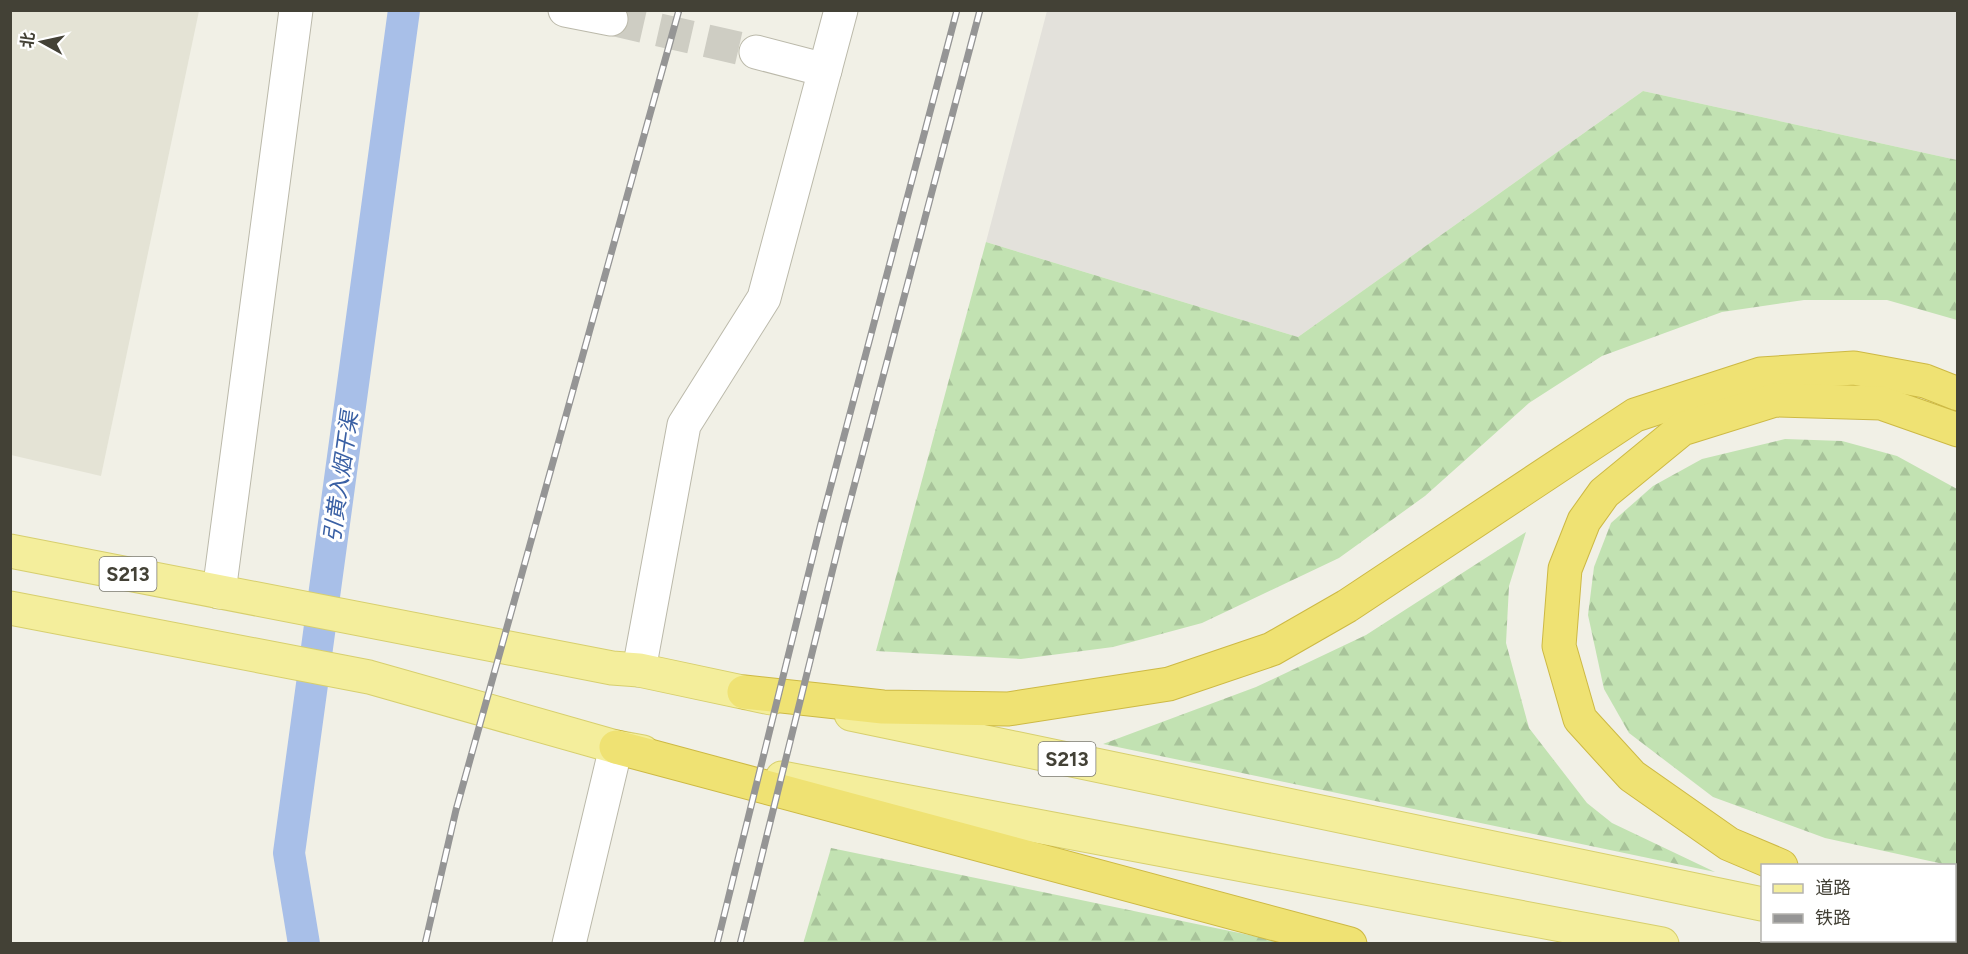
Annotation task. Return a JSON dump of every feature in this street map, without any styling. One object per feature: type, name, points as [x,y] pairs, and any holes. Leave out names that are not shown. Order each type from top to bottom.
[{"type":"highway","points":[[744,692],[883,707],[1008,709],[1169,684],[1272,649],[1347,606],[1635,415],[1761,374],[1854,368],[1925,381],[1958,394]]},
{"type":"highway","points":[[1776,864],[1729,844],[1632,776],[1580,719],[1559,646],[1565,569],[1584,521],[1604,493],[1682,429],[1775,400],[1881,403],[1958,430]]},
{"type":"highway","points":[[616,747],[1350,944]]},
{"type":"main road","name":"S213","points":[[10,551],[612,668],[639,670],[1761,904]]},
{"type":"main road","points":[[10,608],[369,677],[616,747],[1662,944]]},
{"type":"street","points":[[232,595],[296,10]]},
{"type":"street","points":[[565,10],[611,19]]},
{"type":"street","points":[[639,670],[684,425],[764,298],[842,10]]},
{"type":"street","points":[[756,52],[825,70]]},
{"type":"street","points":[[569,944],[616,747]]},
{"type":"shaded area","points":[[11,10],[199,11],[101,476],[11,455]]},
{"type":"shaded area","points":[[1047,11],[1957,11],[1957,160],[1643,91],[1298,337],[986,242]]},
{"type":"green space","points":[[1643,91],[1957,160],[1957,320],[1887,300],[1804,300],[1722,312],[1602,356],[1529,403],[1425,496],[1339,558],[1202,623],[1113,647],[1021,659],[876,651],[986,242],[1298,337]]},
{"type":"green space","points":[[1785,439],[1842,441],[1897,456],[1957,489],[1957,867],[1956,864],[1943,864],[1825,838],[1713,797],[1629,733],[1604,689],[1588,615],[1594,567],[1611,523],[1653,486],[1702,459]]},
{"type":"green space","points":[[1526,532],[1509,586],[1506,643],[1529,728],[1587,803],[1612,823],[1715,872],[1103,744],[1256,687],[1366,635]]},
{"type":"green space","points":[[831,848],[1288,943],[803,944]]},
{"type":"waterway","name":"引黄入烟干渠","points":[[304,944],[289,853],[404,10]]},
{"type":"tunnel","points":[[611,19],[756,52]]},
{"type":"railway","points":[[425,944],[456,810],[679,10]]},
{"type":"railway","points":[[717,944],[821,523],[957,10]]},
{"type":"railway","points":[[740,944],[843,528],[980,10]]}]
